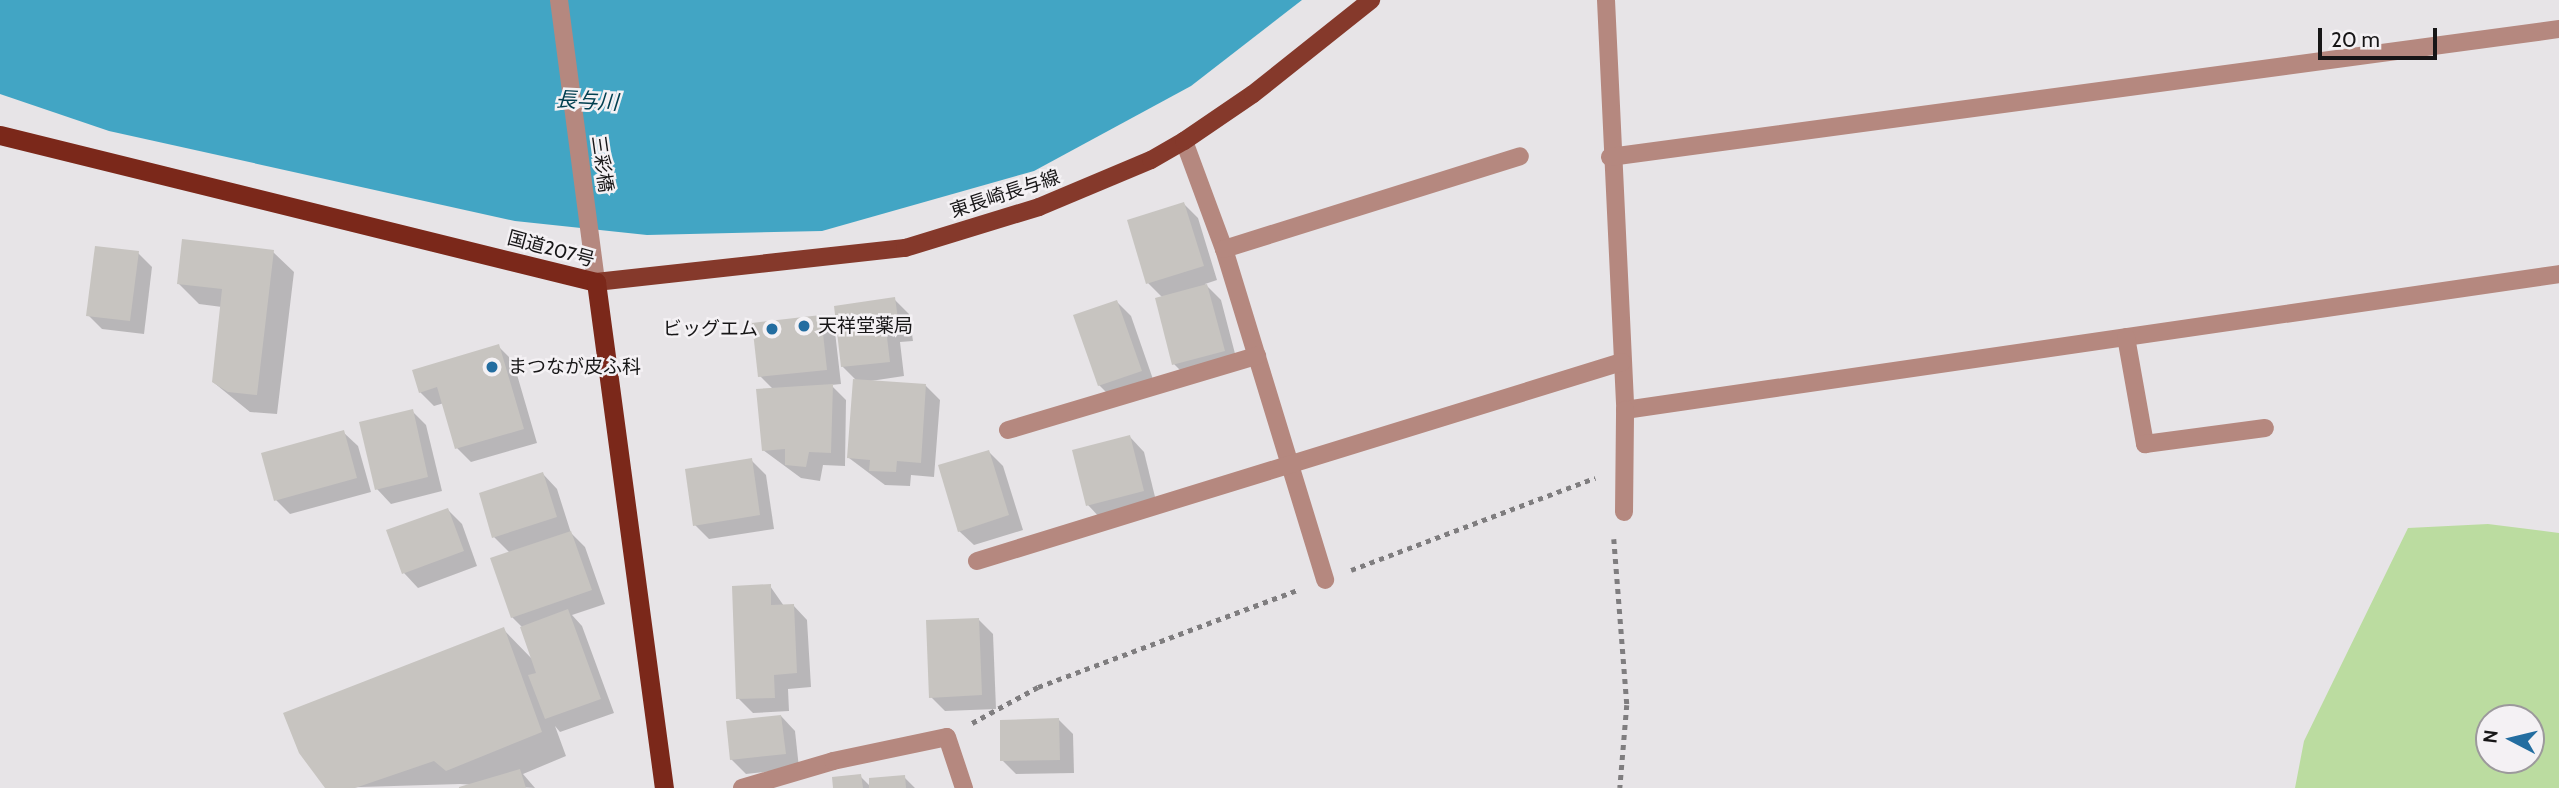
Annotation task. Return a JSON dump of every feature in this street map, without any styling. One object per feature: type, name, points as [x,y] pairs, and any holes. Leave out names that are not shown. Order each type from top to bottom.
[{"type":"highway","name":"国道207号","points":[[0,135],[596,282],[664,788]]},
{"type":"main road","name":"東長崎長与線","points":[[596,282],[905,248],[1039,207],[1126,172],[1184,141],[1253,94],[1371,0]]},
{"type":"street","name":"三彩橋","points":[[559,0],[596,282]]},
{"type":"street","points":[[1606,0],[1610,157],[1625,410],[1624,512]]},
{"type":"street","points":[[1610,157],[2559,29]]},
{"type":"street","points":[[1184,141],[1224,249],[1292,464],[1325,580]]},
{"type":"street","points":[[1224,249],[1520,156]]},
{"type":"street","points":[[1625,410],[2559,274]]},
{"type":"street","points":[[2126,337],[2145,444],[2265,428]]},
{"type":"street","points":[[1008,430],[1257,356]]},
{"type":"street","points":[[977,561],[1622,362]]},
{"type":"street","points":[[742,788],[833,761],[947,737],[964,788]]},
{"type":"path","points":[[947,737],[1038,687],[1625,466]]},
{"type":"path","points":[[1620,788],[1627,705],[1613,536],[1624,512]]},
{"type":"green space","points":[[2488,524],[2559,533],[2559,788],[2295,788],[2304,741],[2408,528]]},
{"type":"water","name":"長与川","points":[[0,0],[1302,0],[1191,86],[1034,171],[822,231],[647,235],[515,221],[109,131],[0,94]]},
{"type":"building","points":[[1184,202],[1204,266],[1146,284],[1127,220]]},
{"type":"building","points":[[182,239],[274,250],[257,395],[228,392],[212,382],[222,289],[177,284]]},
{"type":"building","points":[[95,246],[139,251],[130,321],[86,316]]},
{"type":"building","points":[[1207,284],[1225,351],[1172,365],[1155,298]]},
{"type":"building","points":[[895,297],[899,327],[886,329],[890,362],[841,367],[834,306]]},
{"type":"building","points":[[1117,300],[1142,371],[1098,386],[1073,315]]},
{"type":"building","points":[[821,315],[827,370],[758,377],[752,323]]},
{"type":"building","points":[[499,344],[524,429],[455,449],[437,387],[419,393],[412,370]]},
{"type":"building","points":[[853,379],[926,384],[921,463],[897,461],[896,472],[869,471],[870,460],[847,458]]},
{"type":"building","points":[[833,384],[831,453],[809,452],[806,467],[785,465],[785,449],[762,451],[756,389]]},
{"type":"building","points":[[413,409],[428,477],[375,490],[359,422]]},
{"type":"building","points":[[344,430],[357,478],[274,501],[261,453]]},
{"type":"building","points":[[1130,435],[1144,491],[1086,506],[1072,450]]},
{"type":"building","points":[[989,450],[1009,515],[958,532],[938,465]]},
{"type":"building","points":[[752,458],[760,515],[693,526],[685,469]]},
{"type":"building","points":[[543,472],[557,517],[492,538],[479,493]]},
{"type":"building","points":[[448,508],[464,551],[402,574],[386,530]]},
{"type":"building","points":[[571,531],[592,590],[511,618],[490,558]]},
{"type":"building","points":[[771,584],[771,605],[794,604],[797,673],[774,675],[775,698],[736,699],[732,586]]},
{"type":"building","points":[[568,609],[601,699],[545,719],[528,675],[536,673],[520,627]]},
{"type":"building","points":[[979,618],[982,695],[929,698],[926,620]]},
{"type":"building","points":[[504,627],[542,732],[446,771],[434,761],[355,788],[325,788],[299,753],[283,713]]},
{"type":"building","points":[[781,715],[786,754],[730,760],[726,721]]},
{"type":"building","points":[[1059,718],[1060,760],[1000,761],[1000,720]]},
{"type":"building","points":[[520,769],[526,788],[459,788],[459,787]]},
{"type":"building","points":[[861,774],[863,788],[833,788],[832,777]]},
{"type":"building","points":[[905,775],[906,788],[869,788],[869,778]]},
{"type":"place","name":"天祥堂薬局","points":[[804,326]]},
{"type":"place","name":"ビッグエム","points":[[772,329]]},
{"type":"place","name":"まつなが皮ふ科","points":[[492,367]]}]
